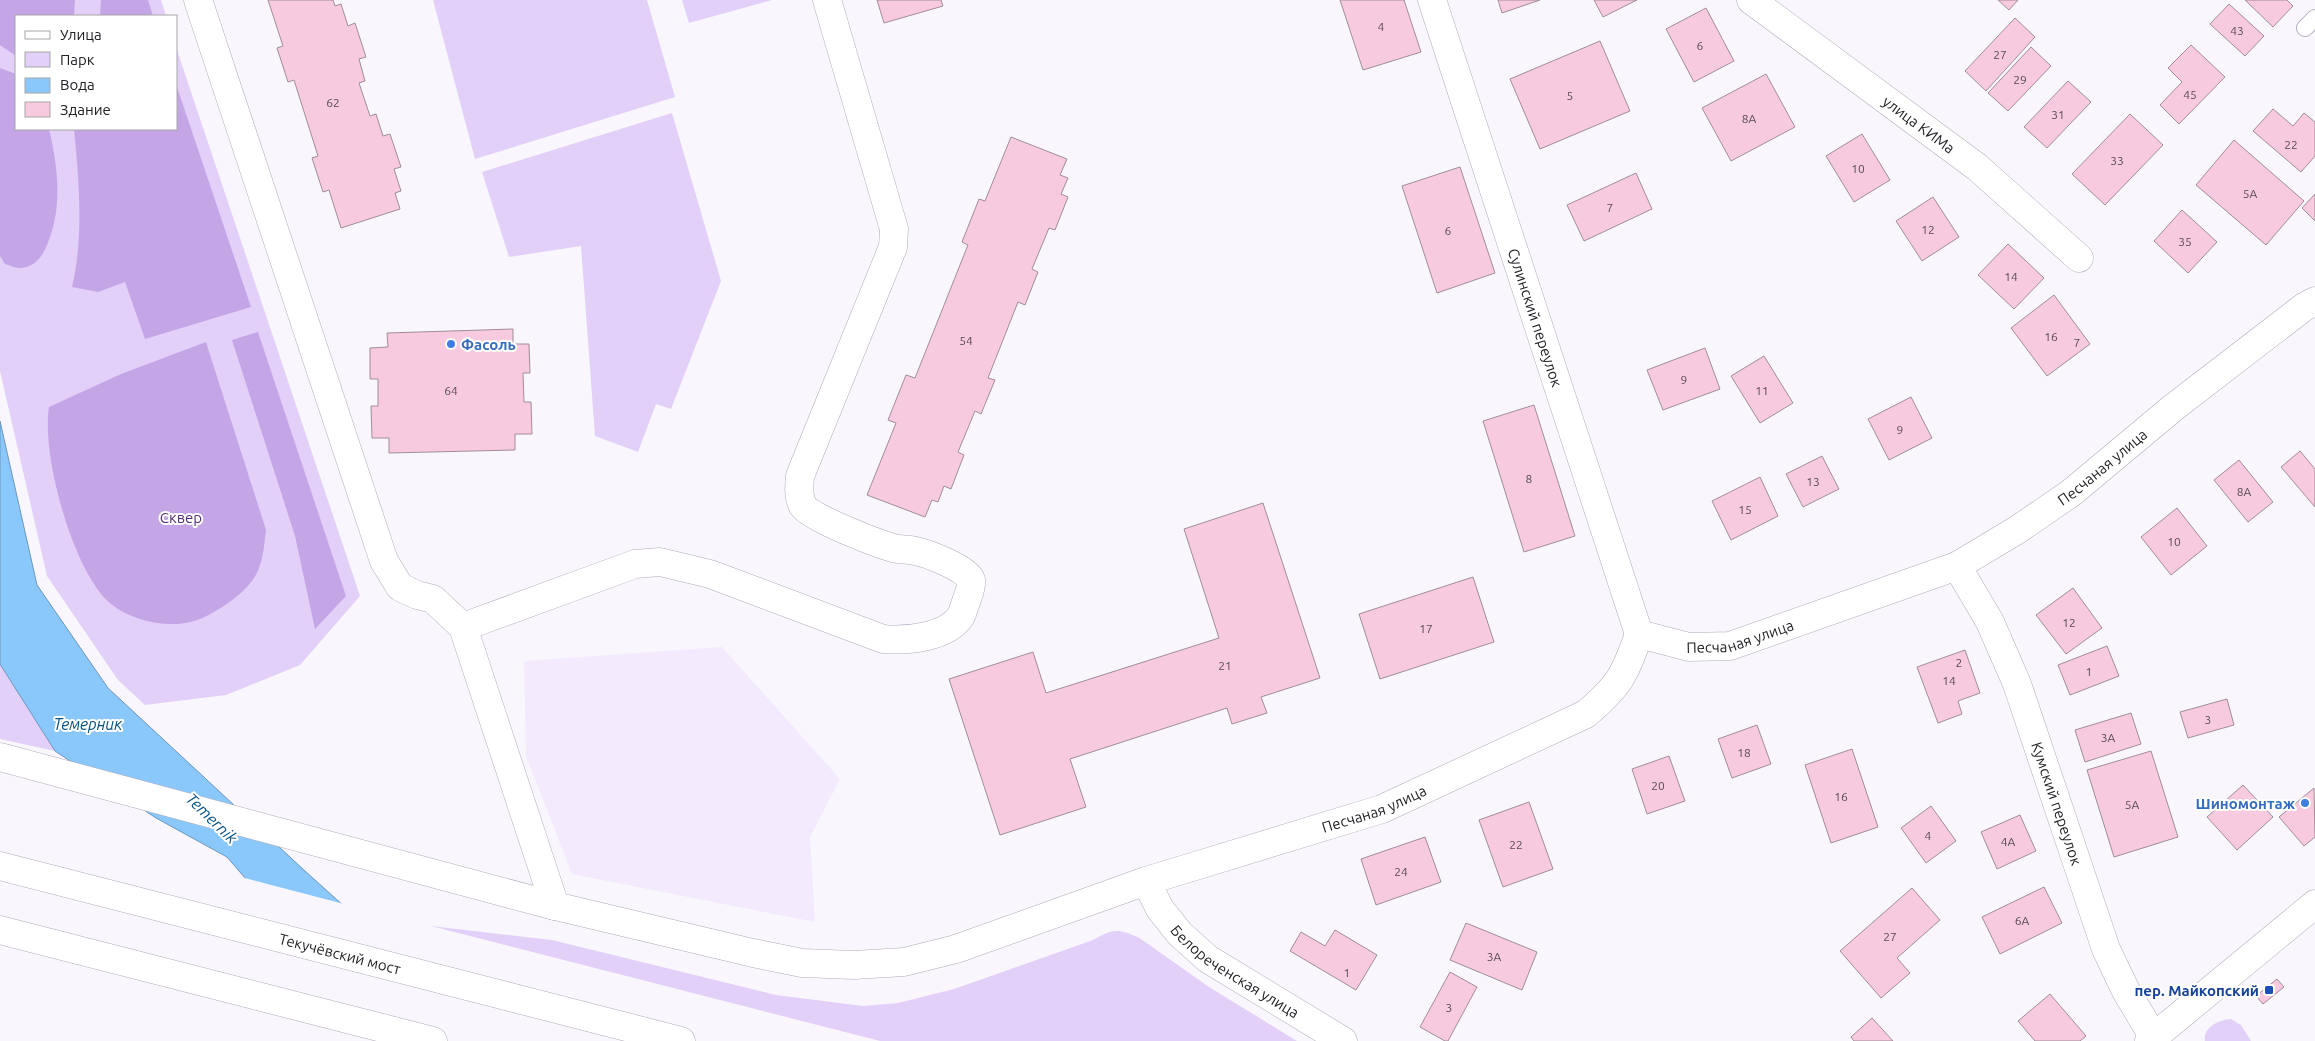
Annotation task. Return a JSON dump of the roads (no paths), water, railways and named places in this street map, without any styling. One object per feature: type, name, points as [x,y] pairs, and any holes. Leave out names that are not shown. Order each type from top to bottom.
[{"type":"street","points":[[198,0],[384,561],[400,587],[417,595],[433,599],[464,627],[555,906]]},
{"type":"street","points":[[464,627],[635,564],[660,562],[710,574],[883,638],[901,641],[921,638],[939,632],[955,623],[961,616],[972,585],[970,576],[963,570],[916,551],[893,548],[815,516],[803,506],[798,491],[800,476],[893,247],[894,229],[827,0]]},
{"type":"street","name":"Сулинский переулок","points":[[1432,0],[1639,634]]},
{"type":"street","name":"улица КИМа","points":[[1751,0],[1977,167],[2079,258]]},
{"type":"street","name":"Песчаная улица","points":[[0,758],[555,906],[753,953],[802,963],[854,965],[904,962],[956,949],[1146,881],[1382,809],[1586,714],[1609,695],[1627,670],[1639,634],[1688,647],[1730,646],[1957,566],[2017,530],[2071,493],[2174,407],[2304,307],[2315,302]]},
{"type":"street","name":"Кумский переулок","points":[[1957,566],[1990,622],[2017,684],[2106,949],[2126,991],[2153,1040]]},
{"type":"street","name":"Текучёвский мост","points":[[0,866],[681,1041]]},
{"type":"street","name":"Белореченская улица","points":[[1146,881],[1160,909],[1180,934],[1208,959],[1343,1041]]},
{"type":"street","points":[[2153,1040],[2315,904]]},
{"type":"street","points":[[0,930],[433,1041]]},
{"type":"water","name":"Темерник","points":[[0,421],[37,585],[108,688],[305,871],[494,1041],[385,1041],[227,857],[156,818],[55,751],[0,664]]},
{"type":"place","name":"Фасоль","points":[[451,344]]},
{"type":"place","name":"Шиномонтаж","points":[[2305,803]]},
{"type":"place","name":"пер. Майкопский","points":[[2269,990]]},
{"type":"park label","name":"Сквер","points":[[181,517]]},
{"type":"water label","name":"Temernik","points":[[212,818]]}]
